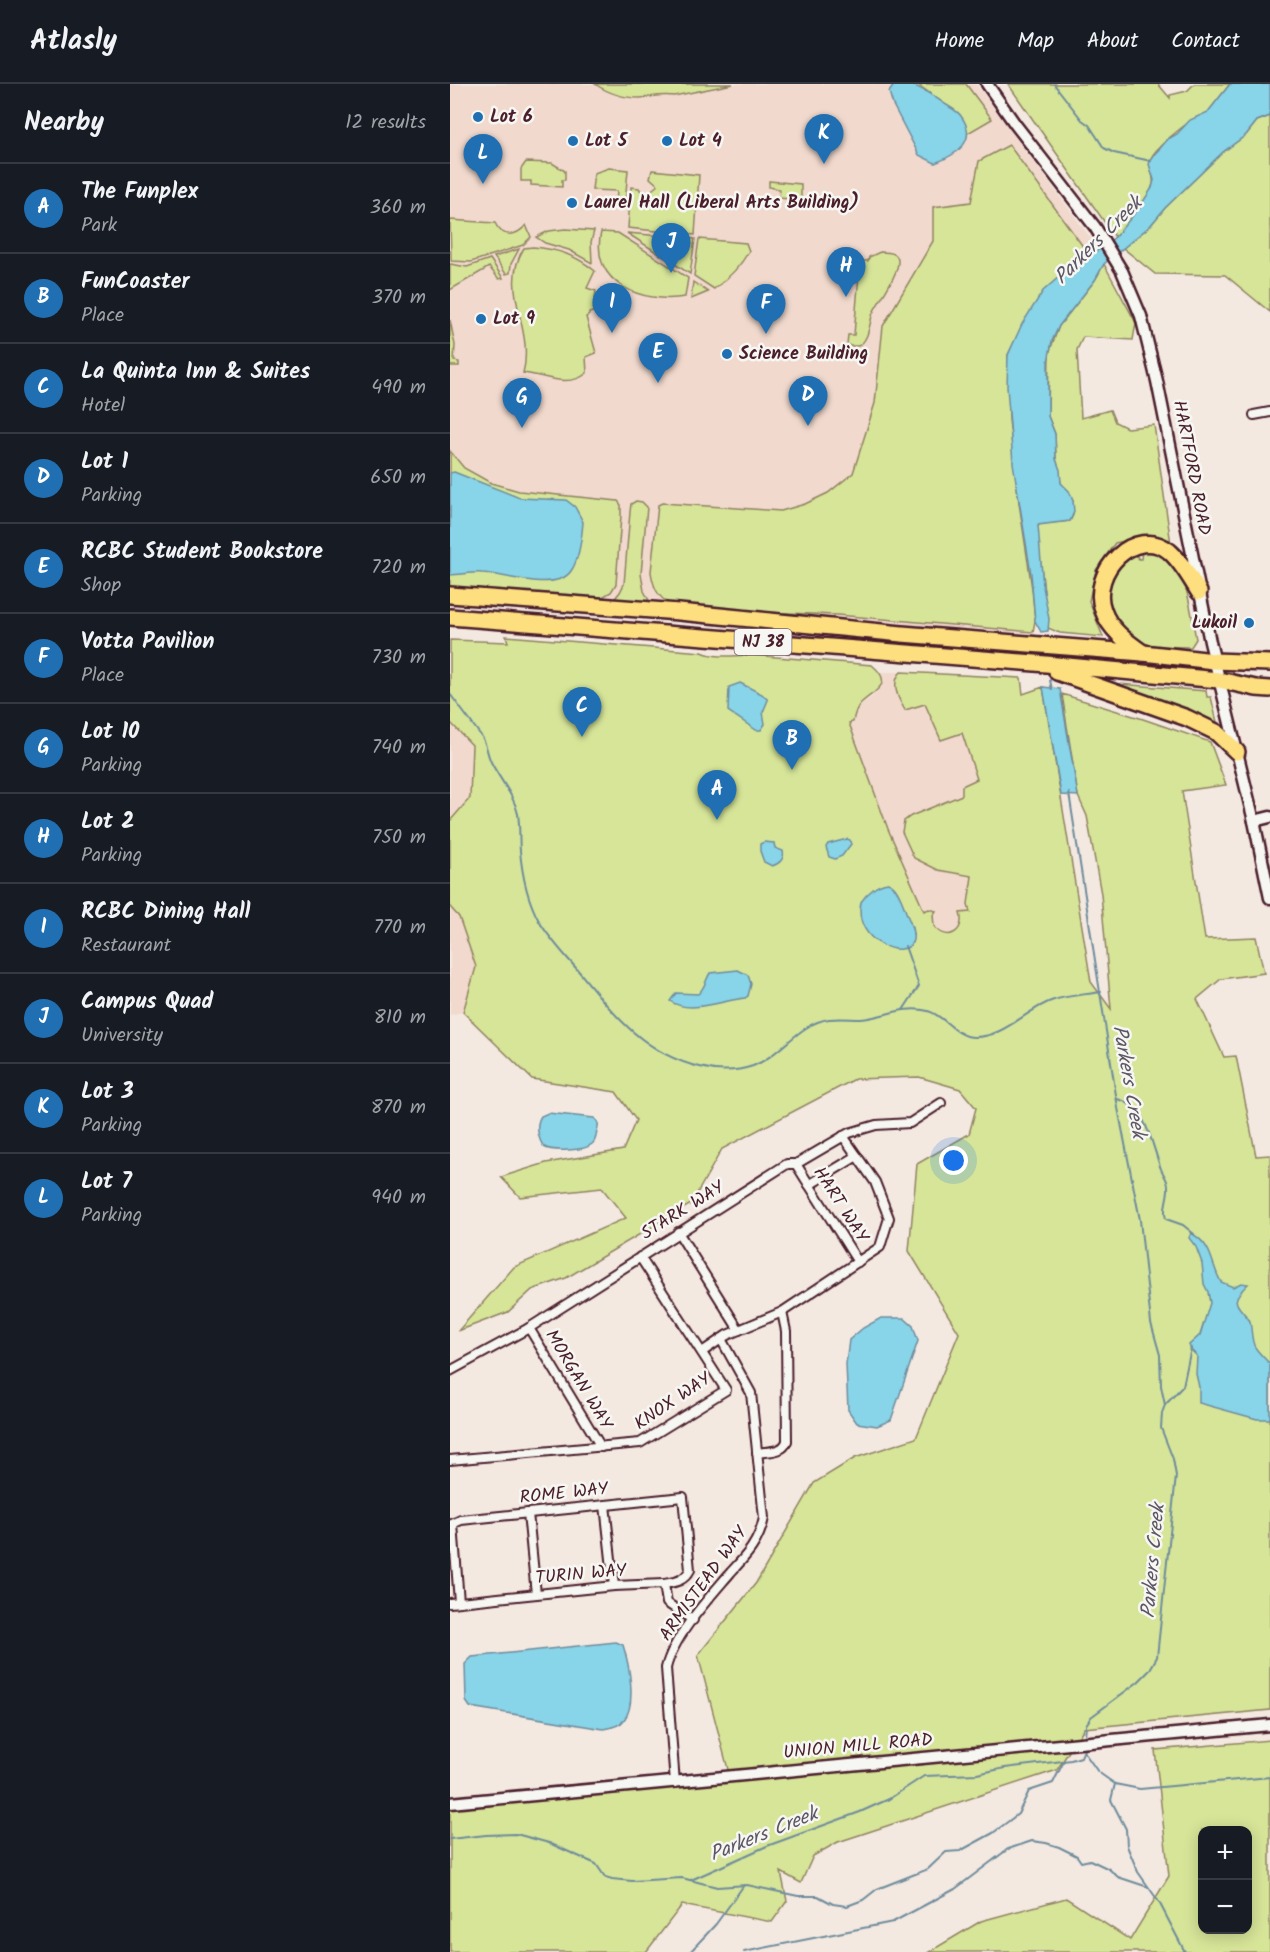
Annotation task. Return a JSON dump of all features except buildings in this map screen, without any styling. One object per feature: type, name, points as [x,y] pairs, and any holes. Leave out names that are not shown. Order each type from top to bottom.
[{"type":"highway","points":[[1143,653],[1116,632],[1103,611],[1101,585],[1104,573],[1111,562],[1121,553],[1134,547],[1146,544],[1158,546],[1168,550],[1182,565],[1199,592]]},
{"type":"highway","name":"NJ 38","points":[[450,596],[679,612],[1214,661],[1270,663]]},
{"type":"highway","name":"NJ 38","points":[[450,617],[1035,663],[1219,680],[1270,689]]},
{"type":"highway","points":[[1035,663],[1187,718],[1216,732],[1237,752]]},
{"type":"street","name":"HARTFORD ROAD","points":[[987,84],[1104,241],[1129,285],[1146,332],[1214,661],[1254,820],[1270,898]]},
{"type":"street","points":[[1254,415],[1270,412]]},
{"type":"street","points":[[1254,820],[1270,817]]},
{"type":"street","name":"STARK WAY","points":[[450,1371],[529,1328],[787,1164],[796,1164],[843,1136],[876,1125],[910,1123],[941,1103]]},
{"type":"street","points":[[702,1352],[739,1330],[782,1312],[880,1247],[889,1218],[875,1182],[843,1136]]},
{"type":"street","points":[[809,1185],[857,1156]]},
{"type":"street","name":"HART WAY","points":[[796,1164],[858,1262]]},
{"type":"street","points":[[678,1232],[739,1330]]},
{"type":"street","name":"KNOX WAY","points":[[450,1460],[640,1443],[726,1390],[640,1257]]},
{"type":"street","points":[[757,1453],[780,1449],[787,1441],[786,1331],[782,1312]]},
{"type":"street","name":"MORGAN WAY","points":[[529,1328],[601,1447]]},
{"type":"street","name":"ARMISTEAD WAY","points":[[675,1782],[666,1668],[673,1648],[693,1620],[754,1547],[764,1518],[751,1393],[721,1339]]},
{"type":"street","name":"ROME WAY","points":[[451,1524],[461,1520],[683,1497],[690,1570],[678,1582],[664,1584]]},
{"type":"street","points":[[605,1505],[614,1587]]},
{"type":"street","points":[[528,1513],[536,1594]]},
{"type":"street","points":[[451,1524],[459,1602]]},
{"type":"street","points":[[664,1584],[667,1603],[693,1620]]},
{"type":"street","name":"TURIN WAY","points":[[450,1603],[664,1584]]},
{"type":"street","name":"UNION MILL ROAD","points":[[450,1803],[1270,1725]]},
{"type":"shaded area","points":[[450,84],[639,84],[674,96],[733,84],[976,84],[1093,241],[1069,263],[1023,539],[1036,644],[450,597]]},
{"type":"shaded area","points":[[880,672],[901,672],[897,676],[909,710],[925,704],[962,733],[978,780],[962,795],[911,816],[902,832],[914,857],[938,870],[972,876],[968,904],[970,912],[962,916],[960,927],[953,933],[942,934],[937,930],[933,922],[935,911],[924,912],[888,829],[849,723],[853,722],[859,705],[872,697],[882,679]]},
{"type":"shaded area","points":[[450,722],[472,745],[470,799],[450,821]]},
{"type":"shaded area","points":[[450,907],[459,917],[476,967],[463,1012],[450,1015]]},
{"type":"green space","points":[[595,84],[733,84],[674,96],[640,98],[616,94]]},
{"type":"green space","points":[[917,84],[966,84],[992,119],[968,133],[960,115]]},
{"type":"green space","points":[[1008,84],[1158,84],[1170,98],[1170,95],[1187,91],[1194,84],[1230,84],[1208,112],[1182,127],[1154,153],[1150,161],[1153,184],[1150,192],[1142,206],[1115,237]]},
{"type":"green space","points":[[1270,116],[1270,312],[1225,275],[1155,274],[1123,248],[1150,226],[1165,208],[1223,152],[1246,135],[1257,121]]},
{"type":"green space","points":[[1009,145],[1087,252],[1021,329],[1008,355],[1009,420],[1032,589],[1035,621],[1033,632],[837,615],[680,609],[668,603],[656,591],[651,572],[658,505],[662,503],[781,511],[805,504],[828,493],[853,473],[875,403],[883,326],[933,241],[933,207],[971,202],[979,161]]},
{"type":"green space","points":[[526,162],[552,163],[565,171],[562,187],[531,185],[531,181],[521,181],[521,169]]},
{"type":"green space","points":[[609,168],[628,170],[625,202],[616,202],[617,191],[592,190],[594,173]]},
{"type":"green space","points":[[652,170],[699,175],[695,235],[628,228],[631,187],[639,188],[644,196],[658,185],[650,178]]},
{"type":"green space","points":[[769,181],[801,184],[801,200],[779,198],[780,189],[769,187]]},
{"type":"green space","points":[[450,220],[495,223],[501,231],[509,234],[518,232],[526,225],[531,237],[523,245],[471,262],[451,261]]},
{"type":"green space","points":[[565,229],[594,231],[591,242],[592,263],[569,250],[545,243],[536,237],[549,231]]},
{"type":"green space","points":[[601,232],[618,233],[688,278],[685,297],[652,297],[623,287],[611,277],[603,265],[599,250]]},
{"type":"green space","points":[[627,233],[695,239],[690,274]]},
{"type":"green space","points":[[699,239],[746,243],[749,251],[734,272],[714,289],[694,276]]},
{"type":"green space","points":[[533,247],[566,254],[595,271],[587,288],[596,291],[593,312],[586,317],[596,353],[586,357],[587,373],[580,378],[564,381],[523,373],[525,341],[515,294],[515,279],[517,263],[524,248]]},
{"type":"green space","points":[[519,249],[511,264],[510,273],[506,274],[494,257]]},
{"type":"green space","points":[[880,252],[894,254],[898,258],[898,265],[873,313],[862,344],[850,346],[847,344],[848,335],[854,335],[860,261],[868,261],[869,257]]},
{"type":"green space","points":[[490,259],[503,278],[499,279],[489,267],[450,290],[450,264],[467,267]]},
{"type":"green space","points":[[1104,264],[1136,323],[1133,340],[1083,337],[1077,350],[1081,418],[1110,410],[1115,422],[1127,428],[1154,425],[1171,544],[1153,535],[1115,543],[1096,570],[1089,601],[1103,637],[1060,633],[1048,628],[1037,530],[1039,524],[1070,521],[1073,515],[1073,501],[1061,483],[1056,458],[1055,434],[1048,416],[1049,353],[1059,326],[1095,280]]},
{"type":"green space","points":[[693,282],[708,292],[691,299]]},
{"type":"green space","points":[[450,320],[455,345],[454,361],[459,362],[459,366],[450,366]]},
{"type":"green space","points":[[450,451],[464,468],[491,483],[519,491],[618,501],[621,505],[621,516],[616,584],[611,592],[599,599],[450,591]]},
{"type":"green space","points":[[636,501],[642,502],[647,507],[641,574],[644,591],[652,606],[612,602],[624,584],[631,504]]},
{"type":"green space","points":[[1142,550],[1156,550],[1175,563],[1186,588],[1189,602],[1196,639],[1191,647],[1145,645],[1125,633],[1112,616],[1106,597],[1108,578],[1133,552],[1141,559]]},
{"type":"green space","points":[[506,636],[702,652],[720,656],[752,655],[872,665],[879,672],[882,683],[860,704],[853,722],[849,723],[888,829],[924,911],[929,909],[936,911],[933,915],[934,926],[944,934],[958,930],[961,920],[960,913],[970,912],[968,904],[972,876],[938,870],[914,858],[902,832],[904,821],[962,795],[962,786],[977,779],[962,733],[941,740],[925,704],[905,710],[896,691],[898,676],[901,672],[1021,678],[1023,694],[1043,687],[1091,982],[1111,1009],[1101,894],[1087,816],[1078,796],[1062,694],[1210,742],[1226,785],[1182,791],[1205,939],[1256,937],[1264,973],[1221,979],[1197,999],[1224,1057],[1236,1056],[1256,1156],[1270,1155],[1270,1710],[1084,1728],[1057,1770],[838,1842],[813,1856],[801,1883],[781,1872],[787,1901],[772,1922],[682,1905],[646,1952],[450,1952],[450,1805],[730,1777],[698,1655],[756,1583],[814,1483],[855,1458],[916,1438],[959,1333],[909,1251],[917,1164],[969,1134],[976,1108],[960,1089],[919,1077],[855,1079],[722,1149],[691,1204],[566,1278],[532,1290],[508,1312],[458,1331],[514,1267],[626,1218],[602,1188],[520,1197],[501,1177],[546,1163],[623,1150],[636,1120],[616,1092],[532,1079],[463,1012],[476,967],[459,917],[450,907],[450,821],[470,798],[472,745],[450,722],[450,640],[508,642]]},
{"type":"green space","points":[[1119,684],[1206,691],[1207,697],[1211,697],[1217,722],[1116,688]]},
{"type":"green space","points":[[1270,1740],[1270,1952],[929,1952],[981,1921],[1066,1898],[1130,1940],[1169,1876],[1155,1750]]},
{"type":"water","points":[[909,84],[918,87],[955,110],[966,125],[966,140],[963,146],[950,156],[935,163],[919,155],[893,105],[889,92],[894,85]]},
{"type":"water","points":[[1230,84],[1270,84],[1270,116],[1257,121],[1246,135],[1223,152],[1165,208],[1150,226],[1104,264],[1095,280],[1059,326],[1052,341],[1048,362],[1048,416],[1055,434],[1056,459],[1061,483],[1069,491],[1074,512],[1070,521],[1038,525],[1043,586],[1049,619],[1048,631],[1041,632],[1035,621],[1031,574],[1013,463],[1007,387],[1008,355],[1022,324],[1043,291],[1087,252],[1097,251],[1115,237],[1139,208],[1152,188],[1154,180],[1149,164],[1154,155],[1190,120],[1208,112]]},
{"type":"water","points":[[454,472],[520,498],[566,500],[575,507],[583,522],[578,554],[571,571],[554,581],[542,582],[482,573],[450,575],[450,473]]},
{"type":"water","points":[[740,683],[762,694],[768,700],[763,712],[765,724],[761,730],[756,730],[728,711],[729,687]]},
{"type":"water","points":[[1043,687],[1060,689],[1078,796],[1061,795]]},
{"type":"water","points":[[847,839],[851,844],[842,856],[835,859],[829,857],[826,847],[828,844]]},
{"type":"water","points":[[774,843],[775,848],[783,851],[782,859],[777,864],[772,866],[764,862],[760,844]]},
{"type":"water","points":[[888,883],[899,894],[913,932],[913,940],[909,946],[902,949],[882,945],[872,938],[860,916],[863,899],[876,887]]},
{"type":"water","points":[[738,970],[748,975],[751,984],[748,996],[745,998],[697,1007],[678,1005],[670,1001],[676,993],[698,994],[710,973]]},
{"type":"water","points":[[548,1113],[594,1118],[598,1122],[596,1138],[592,1144],[576,1149],[554,1150],[544,1147],[540,1140],[538,1124],[541,1116]]},
{"type":"water","points":[[1191,1233],[1208,1249],[1221,1282],[1233,1287],[1241,1283],[1248,1284],[1236,1299],[1238,1306],[1250,1321],[1255,1348],[1270,1364],[1270,1419],[1257,1419],[1199,1403],[1197,1356],[1189,1345],[1200,1335],[1210,1303],[1204,1284],[1202,1263],[1196,1247],[1189,1238]]},
{"type":"water","points":[[881,1318],[904,1318],[913,1326],[918,1341],[891,1420],[877,1426],[857,1423],[848,1410],[846,1364],[849,1340],[863,1328]]},
{"type":"water","points":[[616,1642],[623,1645],[628,1662],[631,1694],[628,1713],[622,1722],[615,1726],[603,1729],[470,1707],[466,1701],[465,1664],[472,1657]]},
{"type":"waterway","points":[[1054,84],[1082,120],[1089,125],[1104,148],[1114,153],[1151,161]]},
{"type":"waterway","name":"Parkers Creek","points":[[1050,680],[1052,690]]},
{"type":"waterway","points":[[450,694],[482,737],[491,762],[516,807],[524,878],[532,905],[543,928],[619,1018],[647,1043],[680,1061],[713,1070],[746,1068],[763,1061],[808,1026],[818,1022],[829,1019],[869,1018],[911,1009],[928,1011],[940,1017],[961,1034],[974,1037],[985,1036],[1005,1028],[1051,1001],[1101,992]]},
{"type":"waterway","name":"Parkers Creek","points":[[1069,793],[1118,1108],[1140,1220],[1151,1323],[1160,1355],[1161,1386],[1165,1405],[1161,1428],[1173,1459],[1176,1476],[1157,1657],[1149,1671],[1138,1682],[1091,1717],[1086,1725],[1085,1738]]},
{"type":"waterway","points":[[903,1010],[919,986],[905,946]]},
{"type":"waterway","points":[[1117,1099],[1135,1109],[1147,1128],[1168,1184],[1166,1219],[1183,1225],[1194,1234]]},
{"type":"waterway","points":[[1165,1405],[1183,1386],[1191,1348]]},
{"type":"waterway","name":"Parkers Creek","points":[[691,1880],[767,1846],[860,1812],[889,1799],[924,1776],[977,1774],[1005,1768],[1071,1760],[1081,1757],[1085,1747]]},
{"type":"waterway","points":[[1084,1752],[1098,1772],[1115,1784],[1140,1789],[1270,1777]]},
{"type":"waterway","points":[[450,1839],[516,1834],[549,1843],[596,1864],[605,1877],[612,1879],[632,1881],[682,1878],[717,1887],[747,1885],[798,1896],[818,1896],[833,1904],[847,1906],[863,1900],[877,1889],[928,1869],[946,1852],[960,1851],[993,1833],[1018,1814],[1029,1791],[1053,1783],[1064,1761]]},
{"type":"waterway","points":[[1115,1784],[1111,1800],[1126,1829],[1127,1846],[1138,1872],[1159,1902],[1185,1952]]},
{"type":"waterway","points":[[744,1952],[893,1922],[955,1889],[1008,1849],[1032,1841],[1059,1847],[1077,1856],[1081,1862],[1090,1860],[1109,1869],[1118,1877],[1148,1887]]},
{"type":"waterway","points":[[690,1952],[716,1924],[744,1885]]},
{"type":"place","name":"Lot 6","points":[[478,117]]},
{"type":"place","name":"Lot 5","points":[[573,141]]},
{"type":"place","name":"Lot 4","points":[[667,141]]},
{"type":"place","name":"Lot 3","points":[[824,164]]},
{"type":"place","name":"Lot 7","points":[[483,184]]},
{"type":"place","name":"Laurel Hall (Liberal Arts Building)","points":[[572,203]]},
{"type":"place","name":"Campus Quad","points":[[671,273]]},
{"type":"place","name":"Lot 2","points":[[846,297]]},
{"type":"place","name":"Lot 9","points":[[481,319]]},
{"type":"place","name":"RCBC Dining Hall","points":[[612,333]]},
{"type":"place","name":"Votta Pavilion","points":[[766,334]]},
{"type":"place","name":"Science Building","points":[[727,354]]},
{"type":"place","name":"RCBC Student Bookstore","points":[[658,383]]},
{"type":"place","name":"Lot 1","points":[[808,426]]},
{"type":"place","name":"Lot 10","points":[[522,428]]},
{"type":"place","name":"Lukoil","points":[[1249,623]]},
{"type":"place","name":"La Quinta Inn & Suites","points":[[582,737]]},
{"type":"place","name":"FunCoaster","points":[[792,770]]},
{"type":"place","name":"The Funplex","points":[[717,820]]}]
